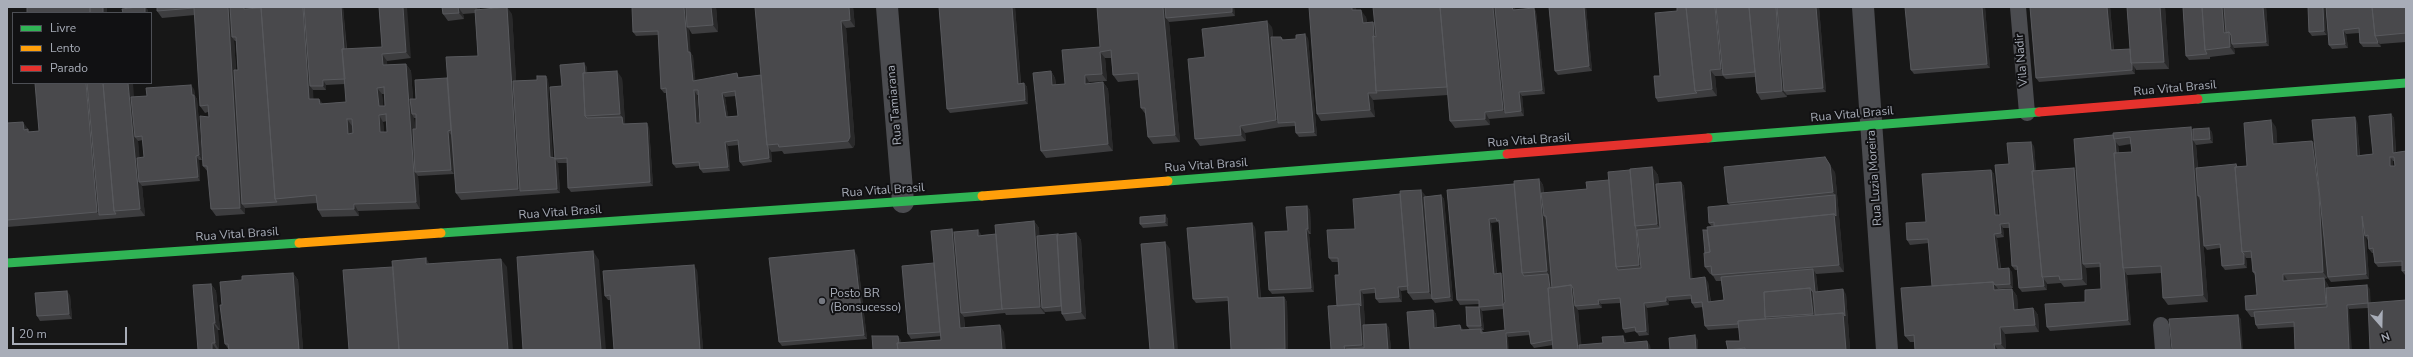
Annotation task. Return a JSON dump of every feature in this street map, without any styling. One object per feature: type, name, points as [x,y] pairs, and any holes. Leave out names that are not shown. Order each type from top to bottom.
[{"type":"street","name":"Rua Tamiarana","points":[[887,7],[903,202]]},
{"type":"street","name":"Rua Luzia Moreira","points":[[1863,7],[1887,350]]},
{"type":"street","name":"Rua Vital Brasil","points":[[7,263],[903,202],[2406,83]]},
{"type":"lane","name":"Vila Nadir","points":[[2018,7],[2027,113]]},
{"type":"lane","points":[[2161,325],[2163,350]]},
{"type":"building","points":[[27,7],[90,7],[90,12],[27,12]]},
{"type":"building","points":[[90,7],[103,7],[103,12],[90,12]]},
{"type":"building","points":[[145,7],[145,12],[123,12],[122,9]]},
{"type":"building","points":[[157,7],[228,7],[240,208],[211,209],[207,166],[203,166],[200,116],[209,117],[208,105],[200,106],[194,8],[157,11]]},
{"type":"building","points":[[230,7],[244,7],[244,9],[261,8],[275,199],[277,202],[242,204],[234,70],[238,70],[236,37],[232,37]]},
{"type":"building","points":[[261,7],[303,7],[309,99],[319,99],[320,104],[346,102],[342,49],[382,47],[379,7],[403,7],[406,52],[382,54],[383,65],[406,64],[416,202],[354,204],[354,209],[318,210],[316,195],[275,199]],"holes":[[[384,87],[385,106],[379,106],[377,88]],[[386,114],[387,132],[380,132],[379,115]],[[347,119],[352,119],[353,133],[348,134]]]},
{"type":"building","points":[[304,7],[341,7],[344,49],[342,49],[345,79],[323,80],[323,86],[310,86]]},
{"type":"building","points":[[442,7],[458,7],[459,13],[443,14]]},
{"type":"building","points":[[507,7],[518,189],[456,193],[446,57],[478,56],[475,10]]},
{"type":"building","points":[[632,7],[684,7],[688,52],[690,52],[693,81],[737,73],[738,78],[761,75],[769,158],[740,162],[738,140],[725,142],[728,167],[700,169],[699,162],[673,164],[666,88],[661,89],[658,31],[633,32]],"holes":[[[694,90],[698,90],[700,123],[696,123]],[[735,91],[738,116],[726,117],[722,93]]]},
{"type":"building","points":[[686,7],[711,7],[713,25],[687,27]]},
{"type":"building","points":[[755,7],[849,7],[850,20],[841,21],[850,137],[848,141],[779,147],[778,144],[767,145]]},
{"type":"building","points":[[939,7],[1012,7],[1018,84],[1024,83],[1025,100],[947,109]]},
{"type":"building","points":[[1097,7],[1163,7],[1175,135],[1148,137],[1145,108],[1141,108],[1138,73],[1113,75],[1111,50],[1100,52],[1102,74],[1085,75],[1085,84],[1103,82],[1108,144],[1041,151],[1033,73],[1051,71],[1052,85],[1065,84],[1062,50],[1100,47]]},
{"type":"building","points":[[1165,7],[1232,7],[1232,12],[1166,18]]},
{"type":"building","points":[[1309,7],[1352,7],[1352,10],[1361,10],[1363,23],[1373,22],[1377,93],[1368,93],[1370,110],[1317,114]]},
{"type":"building","points":[[1373,7],[1440,7],[1447,87],[1376,91],[1373,36],[1376,37]]},
{"type":"building","points":[[1440,7],[1493,7],[1503,110],[1485,112],[1485,119],[1450,121]]},
{"type":"building","points":[[1495,7],[1512,7],[1513,10],[1534,8],[1542,90],[1519,92],[1521,111],[1505,113]]},
{"type":"building","points":[[1549,7],[1584,7],[1589,66],[1555,71]]},
{"type":"building","points":[[1677,7],[1686,7],[1695,91],[1697,93],[1656,98],[1654,76],[1660,76],[1655,13],[1677,11]]},
{"type":"building","points":[[1686,7],[1715,7],[1721,69],[1710,70],[1712,89],[1695,91]]},
{"type":"building","points":[[1716,7],[1749,7],[1755,72],[1723,75]]},
{"type":"building","points":[[1749,7],[1776,7],[1782,91],[1757,93]]},
{"type":"building","points":[[1777,7],[1816,7],[1823,88],[1784,91]]},
{"type":"building","points":[[1905,7],[1982,7],[1987,64],[1911,70]]},
{"type":"building","points":[[2030,7],[2107,7],[2111,50],[2130,49],[2132,70],[2036,78]]},
{"type":"building","points":[[2127,7],[2160,7],[2164,62],[2131,63]]},
{"type":"building","points":[[2183,7],[2202,7],[2205,50],[2207,54],[2186,56]]},
{"type":"building","points":[[2202,7],[2222,7],[2224,33],[2229,32],[2230,47],[2205,50]]},
{"type":"building","points":[[2224,7],[2263,7],[2266,42],[2232,44],[2231,35],[2229,32],[2226,33]]},
{"type":"building","points":[[2308,7],[2323,7],[2324,31],[2309,32]]},
{"type":"building","points":[[2326,7],[2372,7],[2375,36],[2378,43],[2360,43],[2359,28],[2343,30],[2345,44],[2329,45]]},
{"type":"building","points":[[2372,7],[2406,7],[2406,33],[2375,36]]},
{"type":"building","points":[[1267,21],[1276,120],[1240,126],[1241,135],[1195,139],[1188,59],[1205,57],[1202,29]]},
{"type":"building","points":[[1305,34],[1314,132],[1296,133],[1295,122],[1278,123],[1271,37],[1281,37],[1282,40],[1296,39],[1296,35]]},
{"type":"building","points":[[584,63],[585,116],[587,118],[622,117],[623,124],[647,123],[650,182],[568,188],[567,158],[555,159],[550,87],[562,86],[560,65]]},
{"type":"building","points":[[617,71],[620,114],[585,116],[583,73]]},
{"type":"building","points":[[537,76],[546,76],[550,157],[555,158],[557,189],[520,191],[513,81],[537,80]]},
{"type":"building","points":[[447,78],[451,130],[448,131],[451,170],[415,172],[413,129],[416,129],[416,114],[412,114],[410,99],[416,99],[415,80]]},
{"type":"building","points":[[35,84],[86,84],[97,212],[7,220],[7,123],[23,122],[24,130],[28,129],[28,132],[39,131]]},
{"type":"building","points":[[87,84],[103,84],[114,211],[116,214],[99,215]]},
{"type":"building","points":[[103,84],[128,84],[140,209],[114,211]]},
{"type":"building","points":[[191,85],[192,95],[194,95],[199,155],[196,156],[198,177],[139,182],[137,158],[144,157],[142,136],[135,137],[131,97],[147,96],[146,88]]},
{"type":"building","points":[[2391,114],[2393,153],[2406,151],[2406,270],[2402,271],[2402,261],[2375,263],[2373,248],[2369,249],[2368,235],[2365,236],[2362,216],[2366,274],[2328,277],[2312,120],[2355,117],[2357,156],[2373,154],[2369,116]],"holes":[[[2390,157],[2394,157],[2395,166],[2390,166]]]},
{"type":"building","points":[[2271,120],[2273,144],[2312,141],[2319,194],[2323,272],[2283,274],[2283,281],[2324,278],[2326,304],[2246,310],[2245,296],[2257,295],[2251,251],[2242,252],[2235,167],[2247,166],[2244,123]]},
{"type":"building","points":[[2191,127],[2203,295],[2163,298],[2161,266],[2123,268],[2114,153],[2132,152],[2130,137],[2114,139],[2113,133]]},
{"type":"building","points":[[2209,128],[2210,139],[2193,140],[2193,129]]},
{"type":"building","points":[[2113,135],[2116,153],[2114,153],[2128,320],[2047,327],[2045,304],[2085,302],[2085,290],[2101,289],[2100,263],[2083,264],[2074,139]]},
{"type":"building","points":[[2031,142],[2034,171],[2032,171],[2044,286],[2019,288],[2017,266],[2012,266],[2009,223],[2000,224],[2001,233],[1994,234],[1998,269],[2009,268],[2010,284],[1995,285],[1993,282],[1932,286],[1928,239],[1907,240],[1906,223],[1926,222],[1922,174],[1991,170],[1995,215],[2000,215],[1995,165],[2009,164],[2007,143]]},
{"type":"building","points":[[1825,157],[1830,165],[1833,192],[1728,203],[1724,167]]},
{"type":"building","points":[[2236,164],[2237,167],[2235,167],[2244,264],[2222,266],[2220,244],[2204,246],[2196,168]]},
{"type":"building","points":[[1652,167],[1657,224],[1635,226],[1630,169]]},
{"type":"building","points":[[2074,168],[2082,279],[2060,280],[2059,276],[2042,277],[2032,171]]},
{"type":"building","points":[[1630,170],[1639,265],[1616,267],[1608,172]]},
{"type":"building","points":[[1539,179],[1547,271],[1522,273],[1514,181]]},
{"type":"building","points":[[1609,180],[1616,267],[1618,270],[1641,268],[1637,230],[1660,228],[1656,184],[1681,182],[1690,279],[1705,277],[1708,302],[1724,300],[1721,277],[1813,269],[1815,292],[1843,289],[1845,316],[1843,313],[1815,315],[1813,292],[1810,288],[1764,292],[1766,319],[1738,321],[1738,324],[1705,326],[1702,302],[1692,303],[1691,295],[1666,297],[1666,301],[1644,303],[1646,331],[1636,332],[1635,327],[1623,329],[1620,298],[1598,300],[1599,304],[1575,306],[1573,288],[1571,285],[1552,288],[1546,216],[1544,216],[1541,193],[1587,189],[1586,182]]},
{"type":"building","points":[[1514,184],[1522,273],[1524,276],[1548,274],[1552,340],[1531,344],[1529,331],[1506,333],[1507,350],[1410,350],[1407,312],[1433,310],[1434,328],[1460,325],[1461,330],[1481,329],[1481,333],[1505,330],[1503,305],[1479,307],[1479,300],[1457,300],[1447,190]],"holes":[[[1496,218],[1497,221],[1499,220],[1505,302],[1503,305],[1501,273],[1494,274],[1489,219]]]},
{"type":"building","points":[[1421,190],[1429,292],[1408,293],[1400,191]]},
{"type":"building","points":[[1400,194],[1408,286],[1398,287],[1399,297],[1376,299],[1375,288],[1360,290],[1361,306],[1359,304],[1337,306],[1335,275],[1339,275],[1338,258],[1329,258],[1327,230],[1355,229],[1353,199]]},
{"type":"building","points":[[1441,195],[1450,297],[1432,299],[1424,197]]},
{"type":"building","points":[[1835,195],[1836,216],[1834,214],[1714,226],[1714,222],[1709,223],[1708,207]]},
{"type":"building","points":[[1307,206],[1308,229],[1306,229],[1311,288],[1269,290],[1265,232],[1288,231],[1286,207]]},
{"type":"building","points":[[1834,214],[1839,265],[1712,275],[1711,266],[1705,267],[1704,253],[1710,252],[1707,227]]},
{"type":"building","points":[[1165,215],[1165,222],[1140,224],[1140,217]]},
{"type":"building","points":[[1034,221],[1040,307],[1002,309],[995,225]]},
{"type":"building","points":[[1252,223],[1258,298],[1284,297],[1285,349],[1231,350],[1228,297],[1193,299],[1187,228]]},
{"type":"building","points":[[952,229],[960,328],[1000,325],[1002,350],[898,350],[897,343],[941,340],[931,231]]},
{"type":"building","points":[[978,230],[978,236],[996,234],[1003,309],[961,313],[954,232]]},
{"type":"building","points":[[1703,230],[1707,230],[1710,252],[1705,253]]},
{"type":"building","points":[[1076,233],[1081,312],[1062,314],[1057,235]]},
{"type":"building","points":[[1058,234],[1061,306],[1042,308],[1037,236]]},
{"type":"building","points":[[1165,242],[1174,350],[1150,350],[1141,244]]},
{"type":"building","points":[[854,250],[864,335],[779,342],[769,258]]},
{"type":"building","points":[[593,251],[601,350],[523,350],[517,257]]},
{"type":"building","points":[[426,258],[426,264],[501,259],[508,350],[399,350],[392,261]]},
{"type":"building","points":[[934,263],[940,332],[908,334],[902,266]]},
{"type":"building","points":[[694,265],[700,350],[614,350],[610,295],[605,296],[603,271]]},
{"type":"building","points":[[393,267],[399,350],[349,350],[343,270]]},
{"type":"building","points":[[293,273],[299,350],[229,350],[228,344],[225,344],[220,305],[222,305],[220,282],[242,280],[242,276]]},
{"type":"building","points":[[1993,282],[1994,290],[2012,289],[2014,310],[2033,308],[2035,325],[2000,327],[2001,344],[1994,344],[1995,350],[1915,350],[1914,335],[1905,336],[1901,288]]},
{"type":"building","points":[[211,284],[215,323],[213,323],[215,343],[212,343],[212,350],[198,350],[193,285]]},
{"type":"building","points":[[1571,285],[1578,350],[1553,350],[1548,288]]},
{"type":"building","points":[[2367,285],[2368,303],[2347,305],[2349,350],[2295,350],[2294,322],[2256,325],[2254,312],[2327,307],[2326,288]]},
{"type":"building","points":[[1810,288],[1813,314],[1765,317],[1764,292]]},
{"type":"building","points":[[67,291],[69,314],[37,316],[35,293]]},
{"type":"building","points":[[2406,300],[2406,350],[2370,350],[2368,303]]},
{"type":"building","points":[[1359,304],[1362,345],[1344,346],[1345,350],[1331,350],[1328,306]]},
{"type":"building","points":[[1466,307],[1479,307],[1481,326],[1467,326]]},
{"type":"building","points":[[1843,313],[1846,350],[1745,350],[1745,348],[1728,350],[1726,341],[1740,341],[1738,321]]},
{"type":"building","points":[[2238,315],[2241,350],[2172,350],[2169,319]]},
{"type":"building","points":[[1386,324],[1388,350],[1346,350],[1364,348],[1363,325]]},
{"type":"building","points":[[1695,335],[1696,350],[1670,350],[1669,338]]},
{"type":"building","points":[[872,336],[898,336],[898,350],[873,350]]},
{"type":"building","points":[[1623,336],[1624,343],[1647,341],[1648,350],[1579,350],[1579,345],[1603,343],[1602,337]]},
{"type":"traffic: fast","points":[[2198,99],[2406,83]]},
{"type":"traffic: fast","points":[[1708,138],[2039,112]]},
{"type":"traffic: fast","points":[[1168,181],[1507,154]]},
{"type":"traffic: fast","points":[[441,233],[982,196]]},
{"type":"traffic: fast","points":[[7,263],[299,243]]},
{"type":"traffic: slow","points":[[982,196],[1168,181]]},
{"type":"traffic: slow","points":[[299,243],[441,233]]},
{"type":"traffic: jam","points":[[2039,112],[2198,99]]},
{"type":"traffic: jam","points":[[1507,154],[1708,138]]},
{"type":"place","name":"Posto BR (Bonsucesso)","points":[[822,301]]}]
